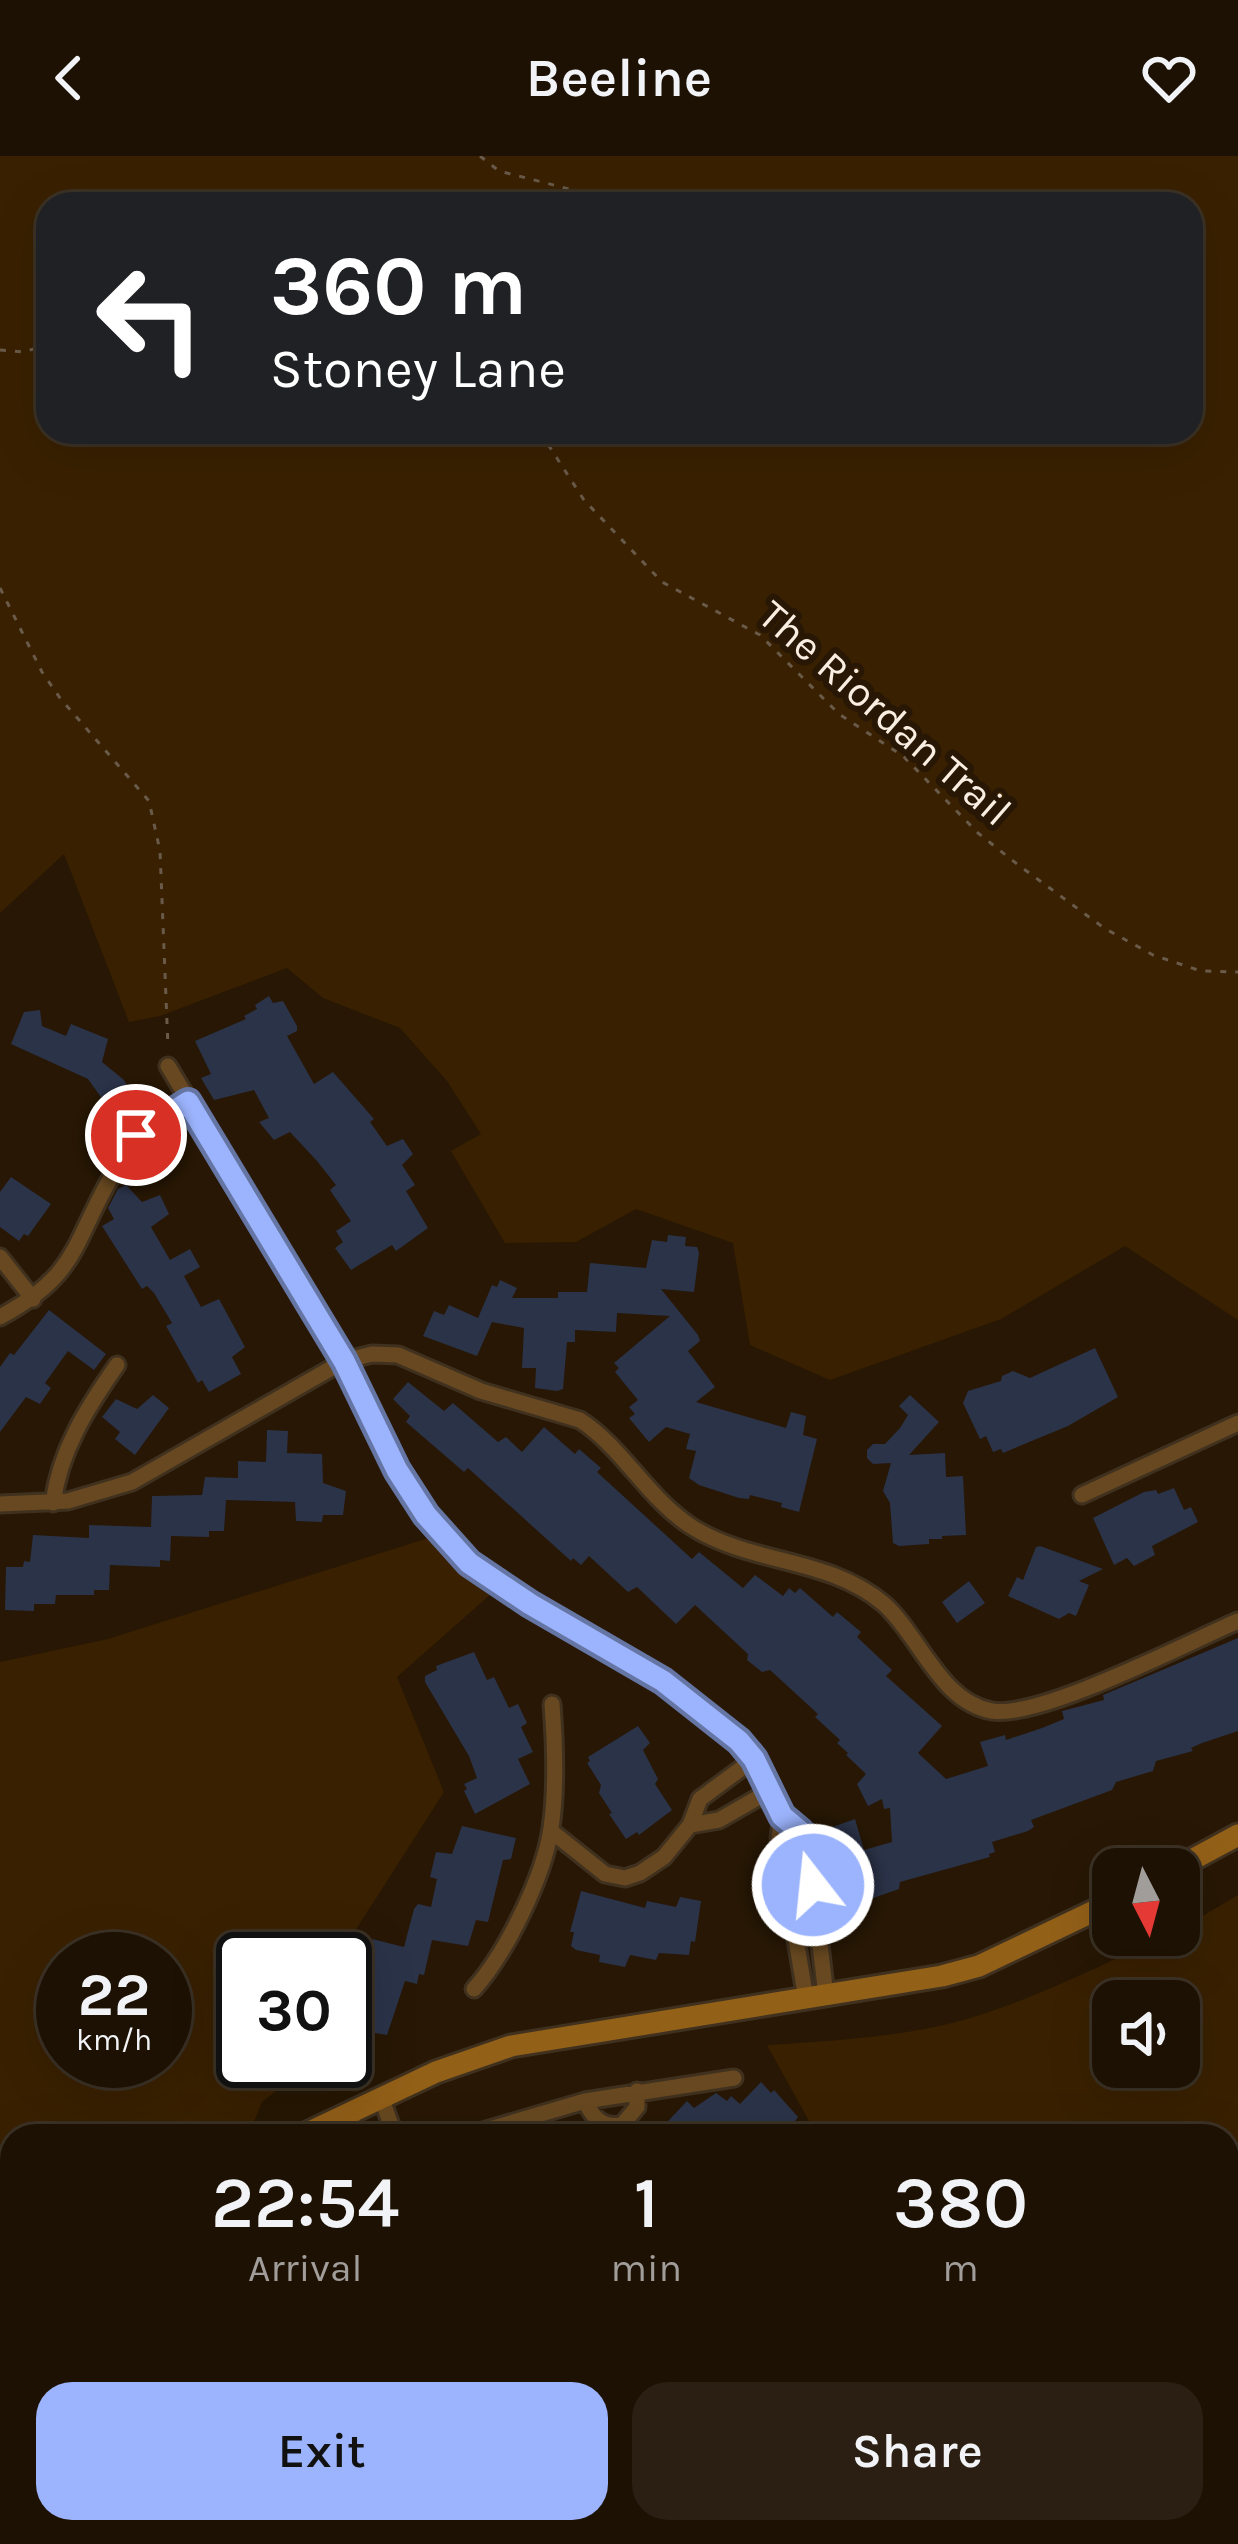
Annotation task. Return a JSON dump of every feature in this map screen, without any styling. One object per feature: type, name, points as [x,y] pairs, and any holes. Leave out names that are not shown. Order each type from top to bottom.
[{"type":"street","points":[[168,1066],[344,1361],[411,1496],[469,1563],[544,1613],[663,1681],[717,1721],[754,1759],[782,1816],[779,1838],[816,1997]]},
{"type":"street","points":[[0,1317],[56,1280],[73,1257],[136,1135],[188,1102]]},
{"type":"street","points":[[0,1257],[33,1299]]},
{"type":"street","points":[[0,1504],[53,1503],[131,1482],[344,1361],[372,1354],[398,1355],[482,1391],[580,1420],[691,1526],[728,1546],[826,1571],[866,1590],[900,1620],[957,1694],[990,1711],[1031,1709],[1238,1621]]},
{"type":"street","points":[[53,1503],[62,1462],[80,1418],[117,1365]]},
{"type":"street","points":[[1082,1495],[1238,1424]]},
{"type":"street","points":[[473,1990],[517,1925],[551,1831],[552,1704]]},
{"type":"street","points":[[551,1831],[605,1874],[625,1878],[664,1857],[690,1825],[700,1799],[754,1759]]},
{"type":"street","points":[[690,1825],[719,1820],[772,1790]]},
{"type":"street","points":[[782,1816],[801,1832],[813,1885],[816,1997]]},
{"type":"street","points":[[1200,1856],[1238,1835]]},
{"type":"street","points":[[789,1889],[813,1885]]},
{"type":"street","points":[[326,2124],[436,2072],[511,2046],[979,1966],[1092,1912]]},
{"type":"street","points":[[507,2124],[585,2101],[734,2078]]},
{"type":"street","points":[[623,2124],[637,2107],[637,2091]]},
{"type":"street","points":[[382,2097],[391,2124]]},
{"type":"street","points":[[585,2101],[603,2124]]},
{"type":"street","points":[[349,2113],[353,2124]]},
{"type":"path","points":[[480,156],[499,171],[575,192]]},
{"type":"path","points":[[0,350],[36,348]]},
{"type":"path","name":"The Riordan Trail","points":[[548,444],[584,500],[662,582],[760,634],[839,714],[903,756],[978,833],[1017,864],[1105,928],[1153,955],[1201,971],[1238,972]]},
{"type":"path","points":[[0,588],[42,672],[75,718],[141,789],[155,818],[162,877],[168,1066]]},
{"type":"shaded area","points":[[0,156],[1238,156],[1238,1320],[1125,1246],[1001,1319],[830,1380],[750,1345],[733,1243],[636,1209],[576,1242],[505,1243],[451,1151],[481,1134],[447,1081],[400,1028],[323,998],[287,968],[160,1016],[129,1022],[64,854],[0,913]]},
{"type":"shaded area","points":[[441,1534],[500,1586],[397,1677],[444,1792],[354,1932],[216,1932],[216,2088],[280,2088],[262,2102],[253,2124],[0,2124],[0,1662],[108,1639]]},
{"type":"shaded area","points":[[1238,1895],[1238,2124],[811,2124],[767,2045],[929,2028],[1034,1995],[1121,1956],[1200,1956],[1200,1918]]},
{"type":"building","points":[[269,996],[273,1003],[283,1001],[297,1026],[287,1036],[314,1084],[333,1072],[374,1119],[370,1122],[387,1146],[403,1139],[413,1154],[402,1165],[415,1185],[406,1191],[428,1228],[396,1251],[392,1245],[351,1270],[335,1248],[343,1242],[336,1231],[351,1221],[330,1190],[336,1185],[290,1132],[274,1140],[259,1122],[269,1118],[254,1090],[214,1100],[201,1078],[211,1074],[195,1041],[246,1019]]},
{"type":"building","points":[[40,1010],[42,1026],[66,1036],[71,1024],[108,1039],[102,1062],[124,1080],[135,1099],[117,1113],[88,1079],[11,1044],[24,1012]]},
{"type":"building","points":[[11,1177],[51,1204],[19,1241],[0,1227],[0,1192]]},
{"type":"building","points":[[126,1185],[142,1202],[160,1195],[169,1214],[151,1227],[170,1260],[190,1249],[200,1267],[184,1276],[201,1307],[219,1299],[245,1347],[232,1357],[241,1374],[209,1392],[202,1380],[198,1383],[166,1326],[172,1323],[154,1293],[147,1286],[142,1289],[102,1226],[114,1219],[108,1208],[118,1189]]},
{"type":"building","points":[[668,1235],[686,1237],[685,1246],[697,1247],[699,1253],[694,1292],[661,1289],[698,1335],[700,1341],[688,1351],[715,1387],[696,1402],[786,1428],[791,1412],[806,1416],[803,1435],[817,1439],[799,1512],[781,1507],[782,1503],[750,1495],[739,1498],[699,1485],[689,1478],[696,1451],[686,1449],[690,1434],[666,1427],[649,1442],[629,1418],[635,1414],[629,1407],[638,1400],[615,1372],[619,1368],[614,1363],[670,1316],[617,1313],[616,1332],[575,1330],[575,1342],[567,1342],[563,1389],[557,1391],[535,1388],[536,1368],[522,1368],[524,1328],[492,1322],[477,1356],[423,1336],[434,1311],[444,1315],[449,1305],[478,1318],[492,1285],[497,1287],[500,1280],[517,1288],[512,1298],[558,1298],[558,1292],[587,1292],[590,1263],[646,1268],[652,1240],[667,1242]]},
{"type":"building","points":[[49,1310],[106,1354],[94,1370],[68,1351],[45,1383],[51,1388],[40,1404],[26,1397],[0,1432],[0,1367]]},
{"type":"building","points":[[1095,1348],[1118,1397],[1068,1426],[1003,1453],[1001,1449],[993,1452],[986,1436],[980,1439],[963,1403],[968,1391],[1001,1381],[1013,1371],[1030,1378]]},
{"type":"building","points":[[408,1382],[444,1411],[453,1403],[498,1442],[506,1437],[522,1452],[544,1427],[575,1454],[579,1449],[601,1468],[597,1472],[692,1559],[699,1552],[743,1588],[755,1575],[783,1596],[789,1588],[795,1593],[800,1588],[833,1617],[837,1612],[861,1632],[857,1637],[892,1670],[886,1676],[942,1726],[918,1753],[946,1779],[988,1766],[980,1742],[1005,1735],[1006,1740],[1042,1728],[1064,1719],[1062,1711],[1104,1700],[1103,1695],[1238,1638],[1238,1731],[1156,1761],[1153,1771],[1031,1820],[1034,1827],[1028,1831],[992,1842],[995,1852],[990,1857],[900,1882],[899,1889],[856,1904],[830,1828],[855,1819],[864,1850],[892,1842],[890,1808],[884,1809],[882,1799],[868,1806],[857,1784],[866,1774],[815,1717],[818,1714],[770,1670],[762,1672],[747,1660],[748,1654],[695,1605],[676,1624],[637,1587],[628,1592],[589,1556],[581,1565],[571,1561],[468,1468],[464,1472],[406,1422],[410,1416],[393,1399]]},
{"type":"building","points":[[153,1395],[169,1408],[135,1455],[115,1439],[120,1432],[102,1417],[116,1399],[137,1409]]},
{"type":"building","points":[[910,1395],[939,1422],[909,1455],[945,1453],[946,1477],[963,1476],[966,1535],[899,1546],[893,1543],[890,1503],[883,1491],[891,1463],[873,1464],[867,1450],[873,1444],[885,1444],[900,1428],[908,1415],[899,1406]]},
{"type":"building","points":[[267,1430],[288,1431],[287,1453],[322,1454],[323,1483],[346,1491],[343,1515],[323,1515],[322,1522],[296,1521],[295,1502],[226,1500],[224,1531],[209,1531],[209,1537],[171,1536],[170,1561],[160,1560],[160,1567],[110,1565],[109,1590],[56,1595],[55,1604],[34,1604],[34,1611],[5,1610],[6,1567],[30,1562],[33,1535],[89,1538],[89,1525],[151,1527],[152,1496],[202,1495],[205,1477],[238,1478],[238,1461],[266,1462]]},
{"type":"building","points":[[1174,1488],[1184,1510],[1191,1507],[1198,1522],[1152,1546],[1155,1555],[1134,1566],[1127,1558],[1114,1565],[1093,1518],[1144,1492],[1156,1490],[1158,1494]]},
{"type":"building","points":[[1040,1546],[1103,1569],[1079,1581],[1089,1585],[1076,1616],[1069,1613],[1059,1619],[1008,1596],[1017,1577],[1023,1580]]},
{"type":"building","points":[[969,1581],[985,1603],[957,1623],[942,1602]]},
{"type":"building","points":[[474,1652],[487,1680],[494,1677],[509,1708],[518,1704],[527,1723],[521,1727],[533,1752],[518,1759],[530,1784],[475,1814],[464,1791],[464,1784],[477,1778],[469,1756],[425,1682],[436,1666]]},
{"type":"building","points":[[638,1726],[650,1743],[643,1750],[658,1779],[655,1784],[672,1810],[626,1839],[609,1814],[599,1793],[601,1785],[587,1763],[588,1757]]},
{"type":"building","points":[[462,1826],[516,1838],[511,1859],[503,1860],[488,1922],[476,1920],[468,1946],[432,1940],[424,1975],[419,1974],[417,1984],[405,1981],[387,2035],[372,2032],[372,1939],[404,1947],[414,1909],[418,1904],[431,1907],[437,1879],[430,1877],[436,1852],[452,1854]]},
{"type":"building","points":[[581,1891],[645,1908],[647,1901],[676,1907],[680,1897],[701,1901],[689,1955],[659,1953],[656,1960],[630,1955],[625,1967],[599,1962],[600,1955],[576,1950],[571,1946],[574,1932],[570,1932]]},
{"type":"building","points":[[761,2082],[798,2117],[793,2124],[665,2124],[687,2101],[694,2108],[716,2093],[740,2104]]},
{"type":"route","points":[[136,1135],[188,1102],[344,1361],[383,1444],[426,1515],[469,1563],[500,1586],[663,1681],[739,1741],[772,1790],[782,1816],[801,1832],[813,1885]]}]
